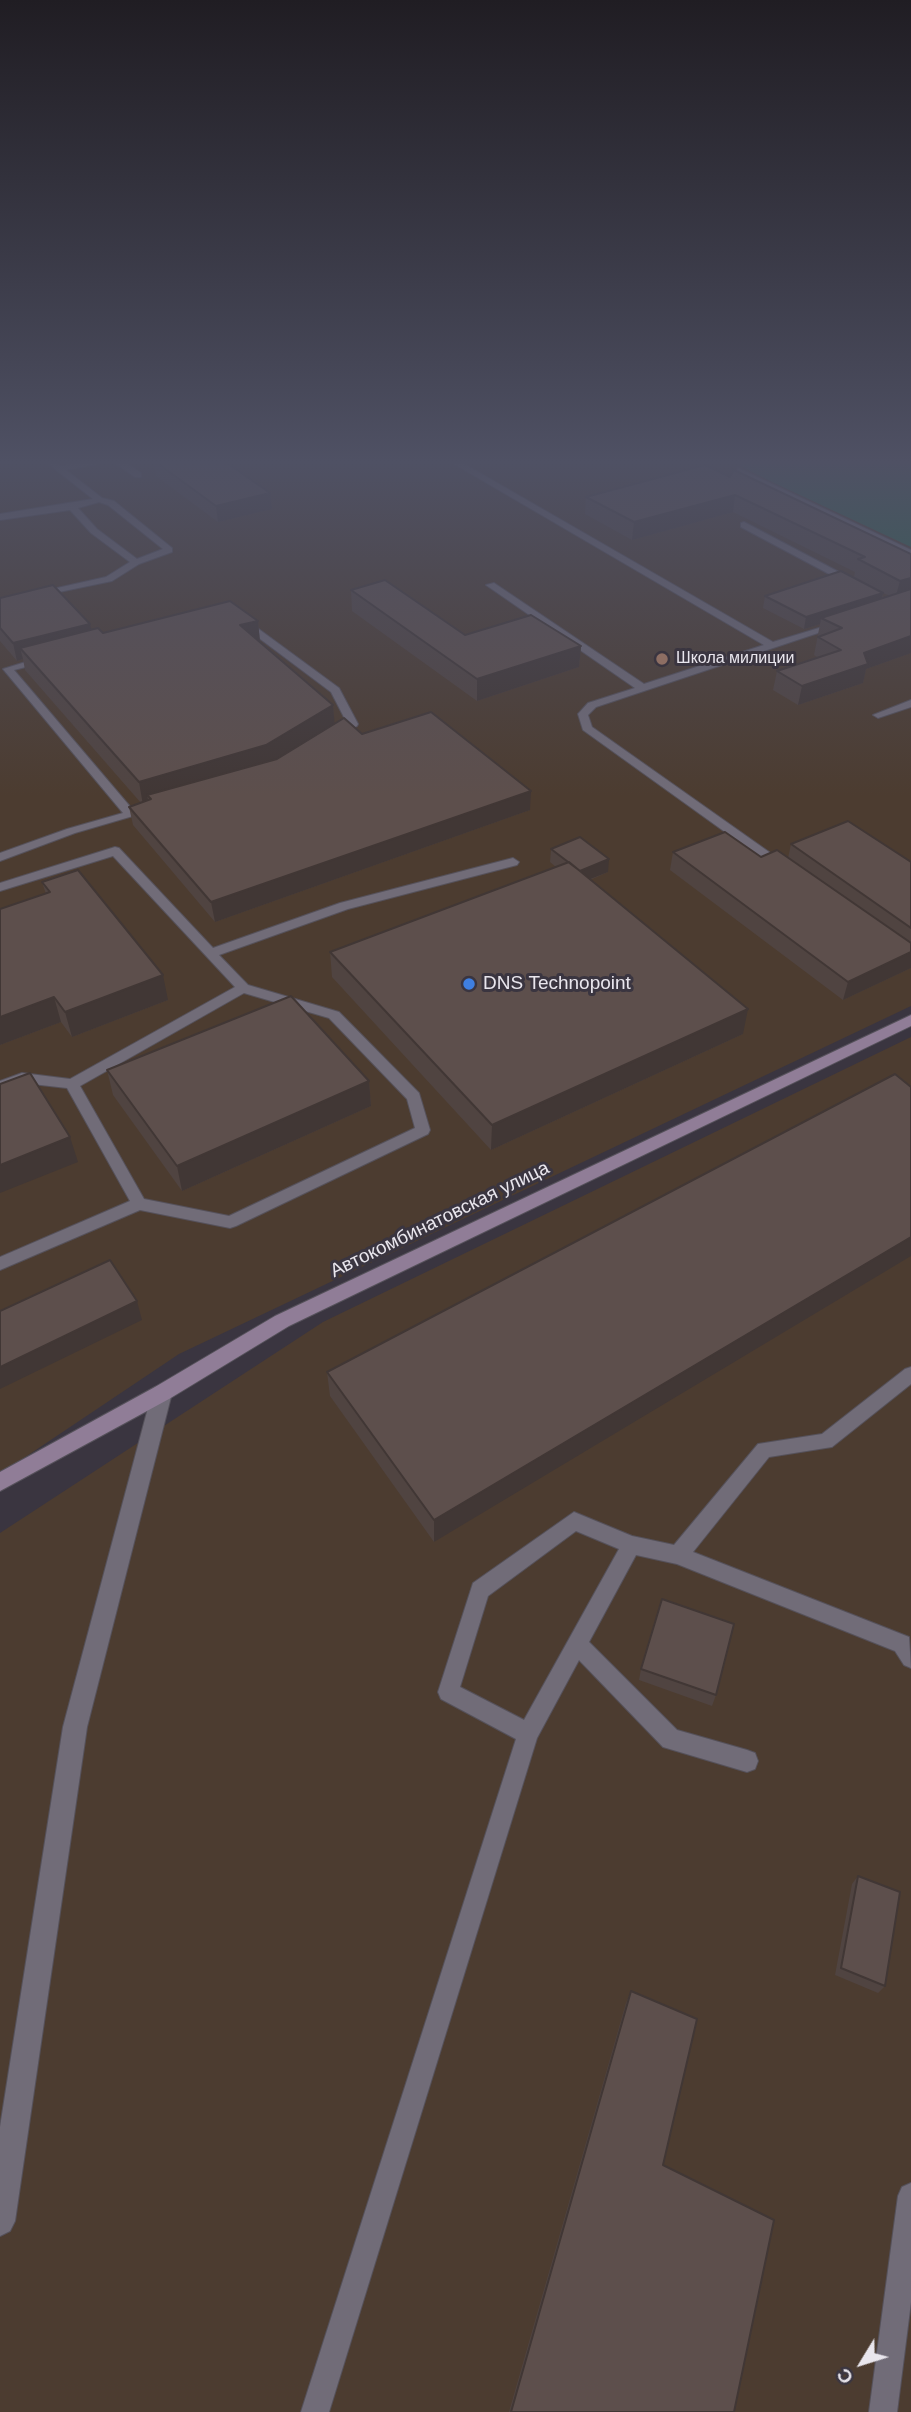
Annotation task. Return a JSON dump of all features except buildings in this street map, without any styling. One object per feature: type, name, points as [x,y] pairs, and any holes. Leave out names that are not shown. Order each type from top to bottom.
[{"type":"street","name":"Автокомбинатовская улица","points":[[2,1476],[162,1392],[282,1321],[911,1020]]},
{"type":"street","points":[[0,2221],[75,1727],[162,1392]]},
{"type":"lane","points":[[22,599],[109,579],[122,571]]},
{"type":"lane","points":[[640,571],[772,645]]},
{"type":"lane","points":[[830,571],[859,586]]},
{"type":"lane","points":[[491,585],[642,688]]},
{"type":"lane","points":[[235,616],[335,690],[353,724],[319,745]]},
{"type":"lane","points":[[788,872],[587,728],[583,714],[592,705],[845,621]]},
{"type":"lane","points":[[62,655],[4,667],[131,815]]},
{"type":"lane","points":[[878,715],[911,703]]},
{"type":"lane","points":[[0,857],[71,831],[157,807]]},
{"type":"lane","points":[[0,887],[115,851],[243,988],[334,1015],[414,1097],[423,1130],[230,1222],[139,1205],[0,1264]]},
{"type":"lane","points":[[211,953],[344,906],[513,862]]},
{"type":"lane","points":[[0,1086],[22,1078],[72,1084],[243,988]]},
{"type":"lane","points":[[72,1084],[139,1205]]},
{"type":"lane","points":[[678,1555],[764,1450],[826,1441],[911,1374]]},
{"type":"lane","points":[[528,1734],[448,1692],[480,1590],[574,1521],[631,1545],[678,1555],[902,1644],[911,1658]]},
{"type":"lane","points":[[315,2412],[528,1734],[631,1545]]},
{"type":"lane","points":[[577,1644],[671,1739],[747,1762]]},
{"type":"lane","points":[[883,2412],[911,2196]]},
{"type":"shaded area","points":[[0,571],[911,571],[911,1006],[179,1354],[0,1474]]},
{"type":"shaded area","points":[[911,1037],[911,2412],[0,2412],[0,1533],[323,1322]]},
{"type":"place","name":"Школа милиции","points":[[662,659]]},
{"type":"place","name":"DNS Technopoint","points":[[469,984]]}]
